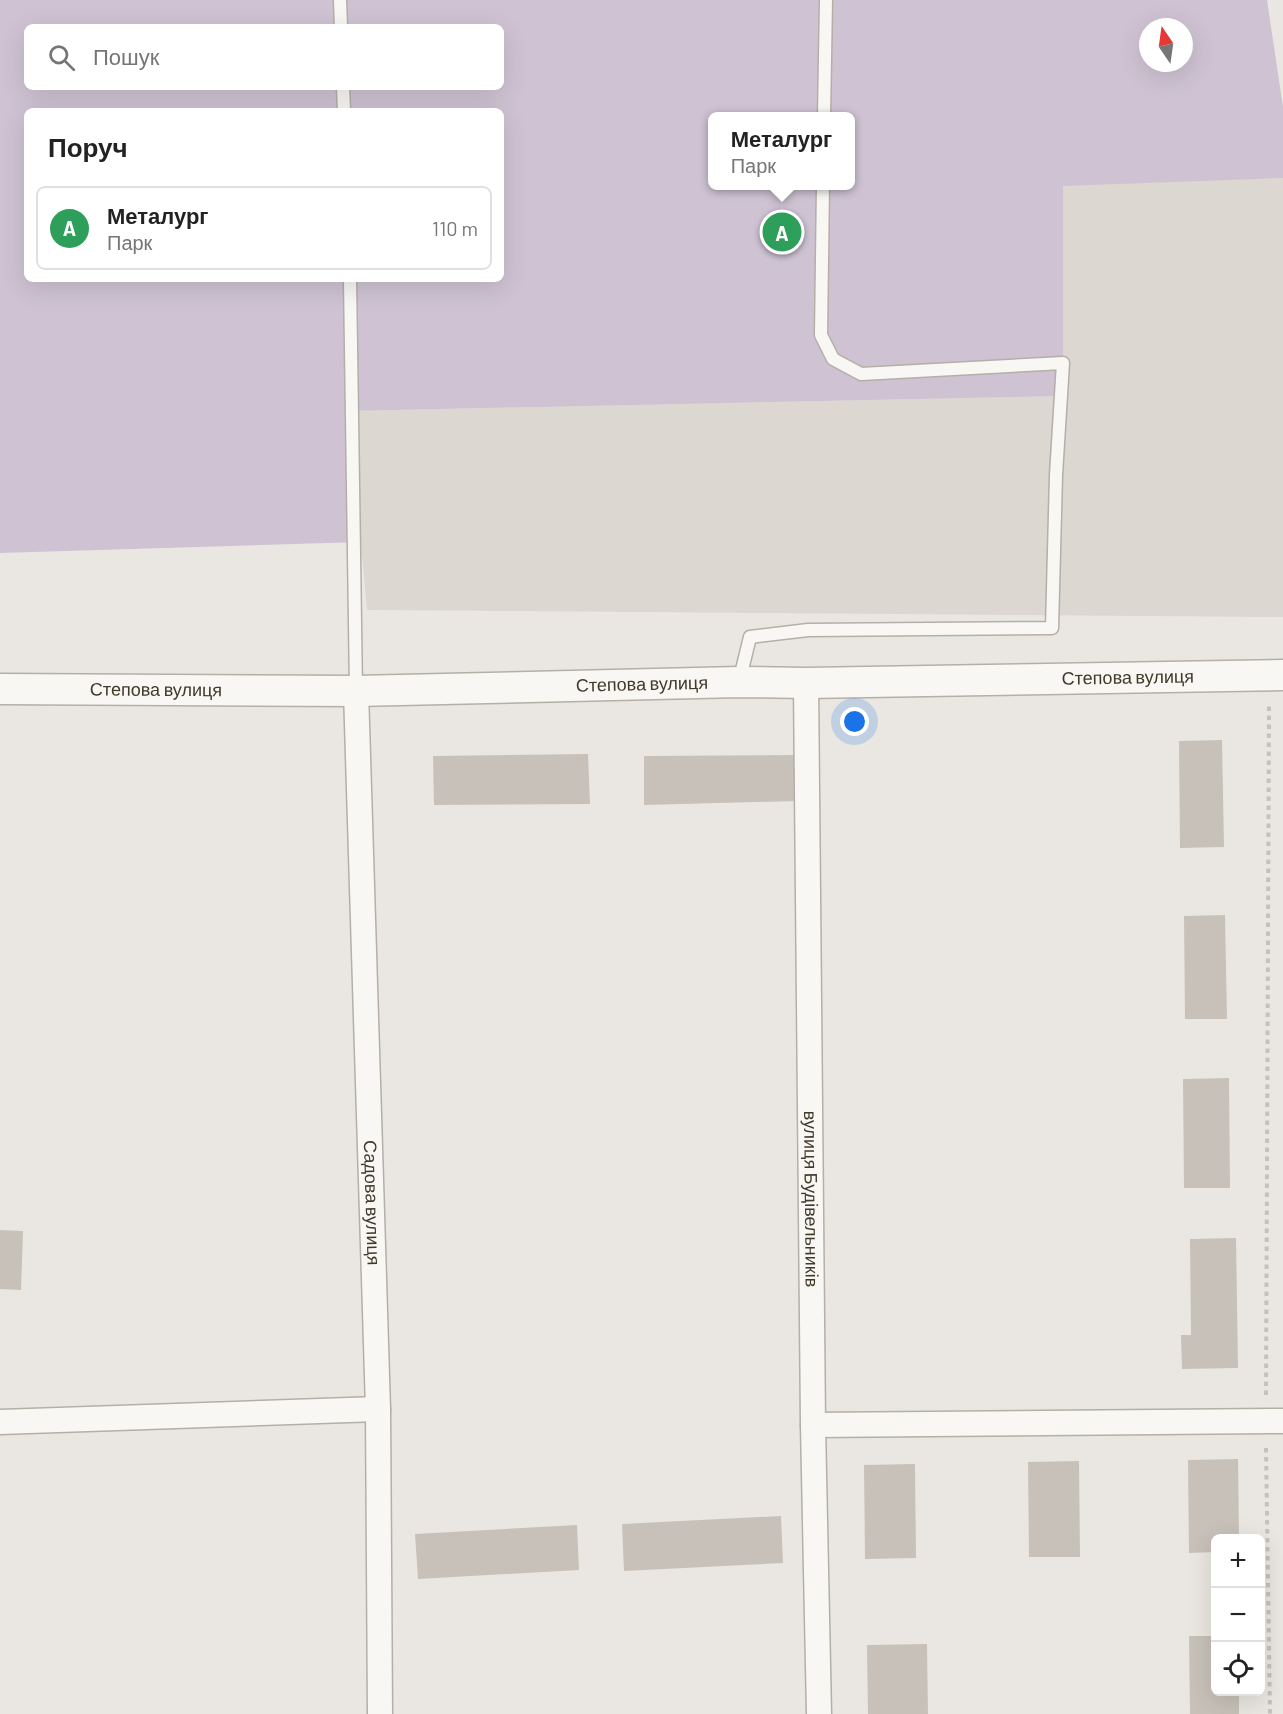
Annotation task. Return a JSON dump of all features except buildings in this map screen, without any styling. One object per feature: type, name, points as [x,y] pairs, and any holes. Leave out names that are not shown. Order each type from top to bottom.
[{"type":"street","name":"Степова вулиця","points":[[0,689],[356,691],[739,682],[806,683],[1276,675]]},
{"type":"street","name":"вулиця Будівельників","points":[[806,683],[813,1425],[819,1714]]},
{"type":"street","name":"Садова вулиця","points":[[356,691],[378,1409],[380,1714]]},
{"type":"street","points":[[0,1422],[378,1409]]},
{"type":"street","points":[[813,1425],[1274,1421]]},
{"type":"lane","points":[[340,0],[341,24]]},
{"type":"lane","points":[[824,112],[826,0]]},
{"type":"lane","points":[[343,90],[344,108]]},
{"type":"lane","points":[[739,682],[750,637],[808,630],[1053,628],[1056,475],[1063,363],[861,374],[832,359],[821,334],[823,190]]},
{"type":"lane","points":[[350,282],[356,691]]},
{"type":"path","points":[[1270,1714],[1274,1421],[1276,675]]},
{"type":"shaded area","points":[[0,0],[1267,0],[1283,107],[1283,178],[1063,186],[1063,396],[349,411],[360,542],[0,553]]},
{"type":"shaded area","points":[[1283,178],[1283,617],[367,610],[349,411],[1063,396],[1063,185]]},
{"type":"place","name":"Металург","points":[[782,232]]}]
